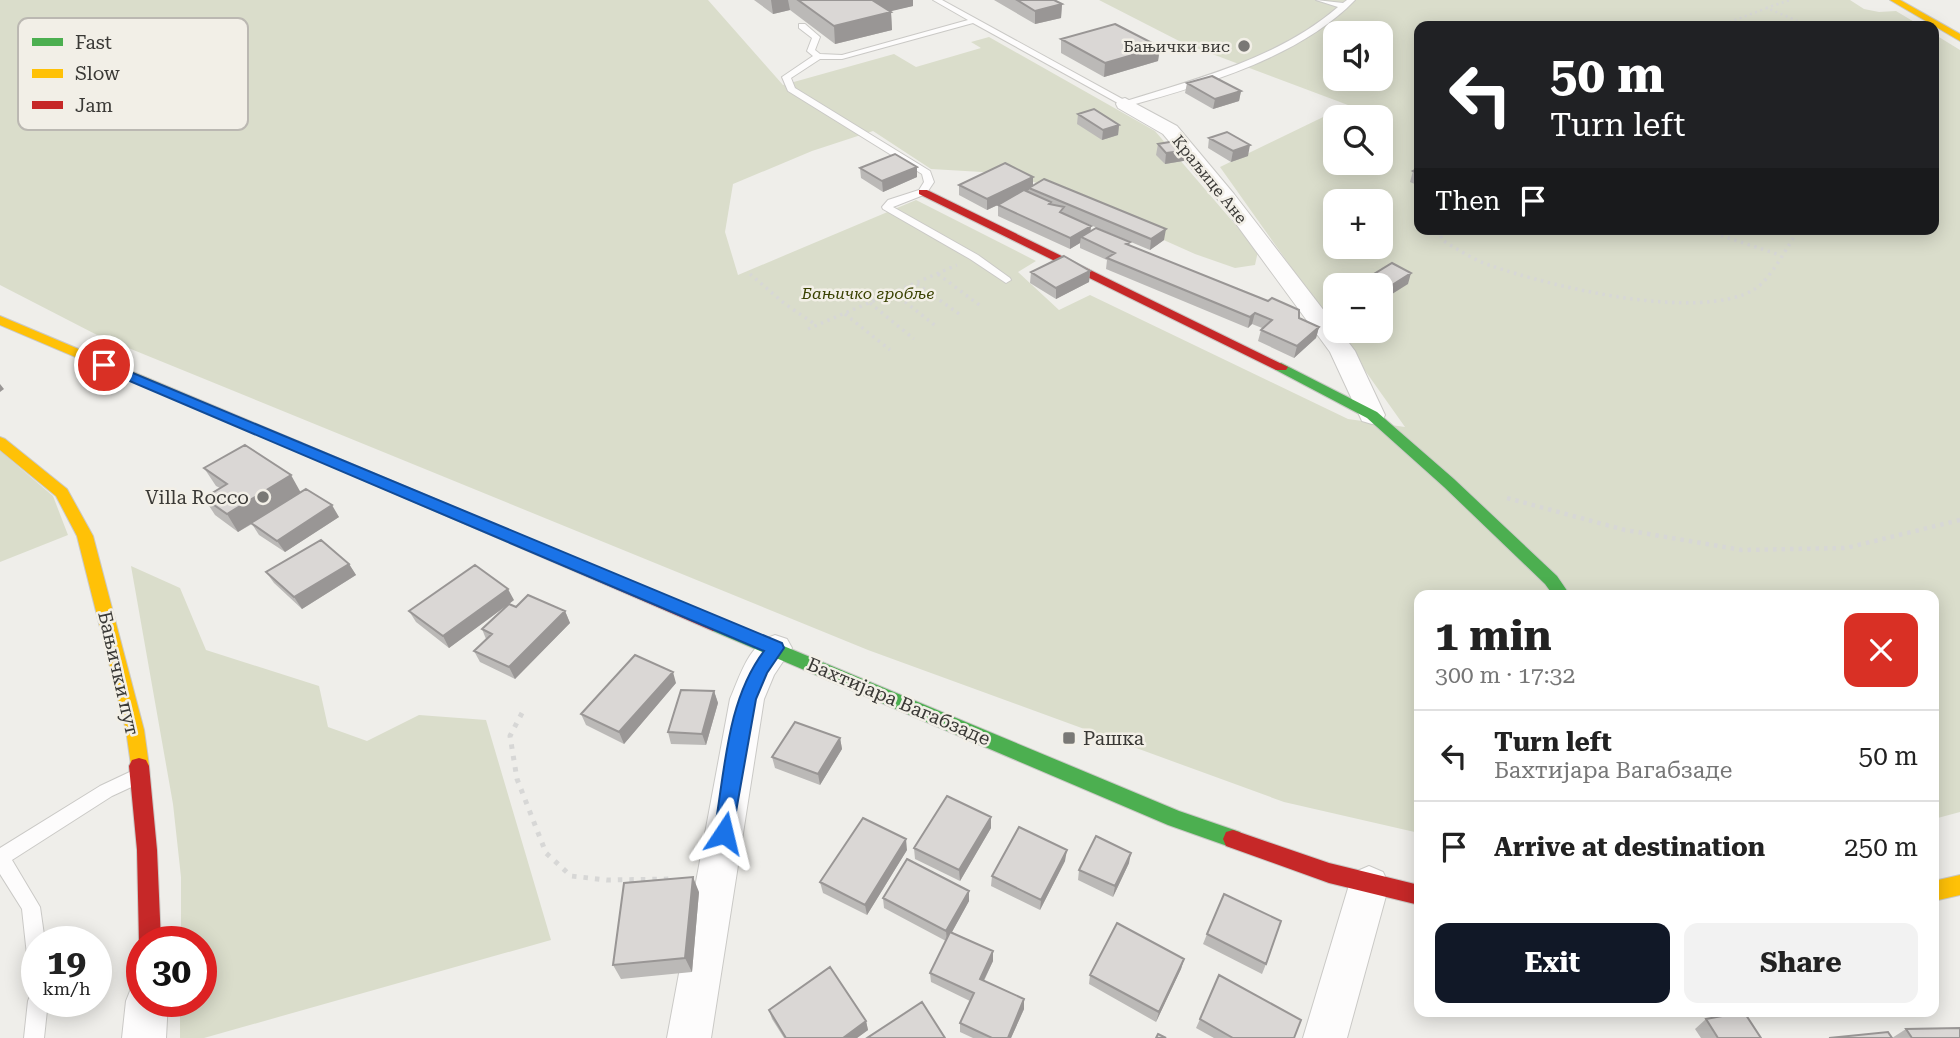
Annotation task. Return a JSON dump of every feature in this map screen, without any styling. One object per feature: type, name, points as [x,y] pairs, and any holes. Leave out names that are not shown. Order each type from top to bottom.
[{"type":"main road","points":[[1894,0],[1930,21]]},
{"type":"main road","points":[[1939,26],[1960,38]]},
{"type":"main road","points":[[923,192],[1250,351],[1372,415],[1449,483],[1558,590]]},
{"type":"main road","name":"Бахтијара Вагабзаде","points":[[0,320],[1175,819],[1220,837],[1368,885],[1414,894]]},
{"type":"main road","name":"Бањички пут","points":[[0,442],[62,493],[85,536],[135,730],[147,850],[149,926]]},
{"type":"main road","points":[[1939,891],[1960,886]]},
{"type":"street","name":"Краљице Ане","points":[[1125,104],[1170,130],[1227,198],[1342,351],[1363,390],[1372,415]]},
{"type":"street","points":[[689,1038],[747,699],[760,669],[775,648]]},
{"type":"street","points":[[1325,1038],[1368,885]]},
{"type":"street","points":[[144,1038],[146,1017]]},
{"type":"lane","name":"Краљице Ане","points":[[936,0],[1125,104]]},
{"type":"lane","points":[[1320,0],[1348,3]]},
{"type":"lane","points":[[1125,104],[1233,70],[1301,36],[1348,3]]},
{"type":"lane","points":[[802,26],[816,37],[811,51],[818,56],[842,57],[973,21]]},
{"type":"lane","points":[[818,56],[786,76],[791,89],[927,173],[929,182],[923,192],[892,202],[887,207],[894,214],[974,257],[1006,280]]},
{"type":"lane","points":[[33,926],[31,906],[0,858],[106,791],[138,775]]},
{"type":"lane","points":[[1939,896],[1951,904]]},
{"type":"lane","points":[[34,1038],[36,1017]]},
{"type":"path","points":[[1732,21],[1790,0]]},
{"type":"path","points":[[1762,10],[1767,8],[1797,21]]},
{"type":"path","points":[[1441,235],[1442,240],[1486,264],[1541,281],[1604,295],[1721,301],[1756,288],[1795,235]]},
{"type":"path","points":[[1719,235],[1780,255]]},
{"type":"path","points":[[808,329],[974,257]]},
{"type":"path","points":[[750,274],[785,304],[817,325]]},
{"type":"path","points":[[938,274],[982,307]]},
{"type":"path","points":[[916,284],[962,316]]},
{"type":"path","points":[[894,293],[937,327]]},
{"type":"path","points":[[870,303],[914,339]]},
{"type":"path","points":[[845,314],[890,350]]},
{"type":"path","points":[[1499,496],[1625,530],[1742,550],[1846,548],[1960,520]]},
{"type":"path","points":[[522,713],[510,736],[517,779],[546,853],[571,876],[607,880],[716,878]]},
{"type":"green space","name":"Бањичко гробље","points":[[0,0],[708,0],[783,85],[894,54],[916,67],[981,48],[971,42],[989,37],[1155,131],[1258,251],[1255,265],[1235,268],[1195,254],[1016,174],[931,169],[873,131],[812,151],[733,184],[725,232],[738,275],[916,200],[1036,261],[1018,272],[1059,310],[1090,295],[1348,419],[1405,427],[1346,343],[1393,343],[1393,273],[1323,273],[1323,312],[1220,167],[1323,117],[1323,175],[1393,175],[1393,105],[1348,105],[1183,43],[1099,0],[1850,0],[1864,9],[1896,11],[1913,21],[1414,21],[1414,235],[1939,235],[1939,37],[1960,50],[1960,812],[1939,818],[1939,590],[1414,590],[1414,832],[1284,802],[868,650],[99,336],[0,285]]},
{"type":"green space","points":[[0,451],[53,496],[68,535],[0,562]]},
{"type":"green space","points":[[131,566],[180,588],[206,650],[319,686],[328,727],[367,741],[419,715],[486,720],[551,940],[204,1038],[180,1038],[180,1017],[217,1017],[217,926],[181,926],[181,877],[173,804]]},
{"type":"building","points":[[798,0],[872,0],[891,12],[834,26]]},
{"type":"building","points":[[1017,0],[1054,0],[1062,4],[1035,11]]},
{"type":"building","points":[[1115,24],[1160,47],[1105,63],[1061,39]]},
{"type":"building","points":[[1212,76],[1241,91],[1215,99],[1187,83]]},
{"type":"building","points":[[1094,109],[1119,125],[1103,130],[1078,114]]},
{"type":"building","points":[[1227,132],[1250,145],[1233,151],[1209,138]]},
{"type":"building","points":[[1181,140],[1190,150],[1166,153],[1158,144]]},
{"type":"building","points":[[895,154],[917,167],[882,181],[860,168]]},
{"type":"building","points":[[1005,163],[1033,177],[987,199],[959,185]]},
{"type":"building","points":[[1044,179],[1166,229],[1151,239],[1029,188]]},
{"type":"building","points":[[1024,190],[1051,202],[1049,204],[1064,207],[1060,212],[1091,226],[1070,238],[998,205]]},
{"type":"building","points":[[1096,228],[1130,242],[1126,244],[1268,301],[1272,298],[1299,310],[1299,318],[1319,327],[1297,346],[1261,330],[1272,320],[1255,313],[1250,317],[1107,258],[1115,253],[1081,237]]},
{"type":"building","points":[[1064,256],[1090,271],[1056,288],[1031,272]]},
{"type":"building","points":[[1392,263],[1411,273],[1393,284],[1393,273],[1376,273]]},
{"type":"building","points":[[245,445],[291,475],[227,514],[204,498],[227,484],[204,468]]},
{"type":"building","points":[[306,489],[332,505],[277,541],[251,523]]},
{"type":"building","points":[[321,540],[349,564],[294,597],[266,572]]},
{"type":"building","points":[[475,565],[508,589],[443,636],[409,611]]},
{"type":"building","points":[[528,595],[565,611],[509,667],[474,651],[492,634],[482,629],[509,604],[516,607]]},
{"type":"building","points":[[635,655],[673,672],[619,732],[581,714]]},
{"type":"building","points":[[681,690],[714,691],[702,734],[668,732]]},
{"type":"building","points":[[795,722],[840,738],[818,774],[772,757]]},
{"type":"building","points":[[947,796],[991,817],[959,870],[914,848]]},
{"type":"building","points":[[863,818],[906,839],[865,905],[820,882]]},
{"type":"building","points":[[1019,827],[1067,850],[1041,900],[992,876]]},
{"type":"building","points":[[1096,836],[1131,853],[1115,886],[1079,870]]},
{"type":"building","points":[[907,859],[969,891],[946,931],[883,898]]},
{"type":"building","points":[[693,877],[685,958],[613,965],[624,883]]},
{"type":"building","points":[[1224,894],[1281,921],[1266,964],[1207,934]]},
{"type":"building","points":[[1117,923],[1184,959],[1159,1012],[1090,975]]},
{"type":"building","points":[[950,932],[993,951],[980,979],[1024,999],[1008,1038],[992,1038],[960,1023],[974,993],[930,973]]},
{"type":"building","points":[[830,967],[866,1021],[843,1038],[786,1038],[769,1010]]},
{"type":"building","points":[[1219,975],[1301,1020],[1294,1038],[1233,1038],[1200,1019]]},
{"type":"building","points":[[922,1002],[945,1038],[867,1038]]},
{"type":"building","points":[[1747,1017],[1761,1038],[1718,1038],[1706,1019]]},
{"type":"building","points":[[1960,1028],[1960,1038],[1912,1038],[1906,1029]]},
{"type":"building","points":[[1888,1032],[1892,1038],[1829,1038]]},
{"type":"traffic: fast","points":[[1281,367],[1372,415],[1449,483],[1558,590]]},
{"type":"traffic: fast","points":[[719,626],[1175,819],[1233,839]]},
{"type":"traffic: slow","points":[[1894,0],[1930,21]]},
{"type":"traffic: slow","points":[[1939,26],[1960,38]]},
{"type":"traffic: slow","points":[[0,320],[297,446]]},
{"type":"traffic: slow","points":[[0,442],[62,493],[85,536],[135,730],[139,766]]},
{"type":"traffic: slow","points":[[1939,890],[1960,885]]},
{"type":"traffic: jam","points":[[923,192],[1281,367]]},
{"type":"traffic: jam","points":[[297,446],[719,626]]},
{"type":"traffic: jam","points":[[139,766],[147,850],[149,926]]},
{"type":"traffic: jam","points":[[1233,839],[1329,873],[1414,894]]},
{"type":"place","name":"Бањички вис","points":[[1244,46]]},
{"type":"place","name":"Villa Rocco","points":[[263,497]]},
{"type":"place","name":"Рашка","points":[[1069,738]]},
{"type":"route","points":[[104,365],[775,648],[760,669],[747,699],[724,833]]}]
